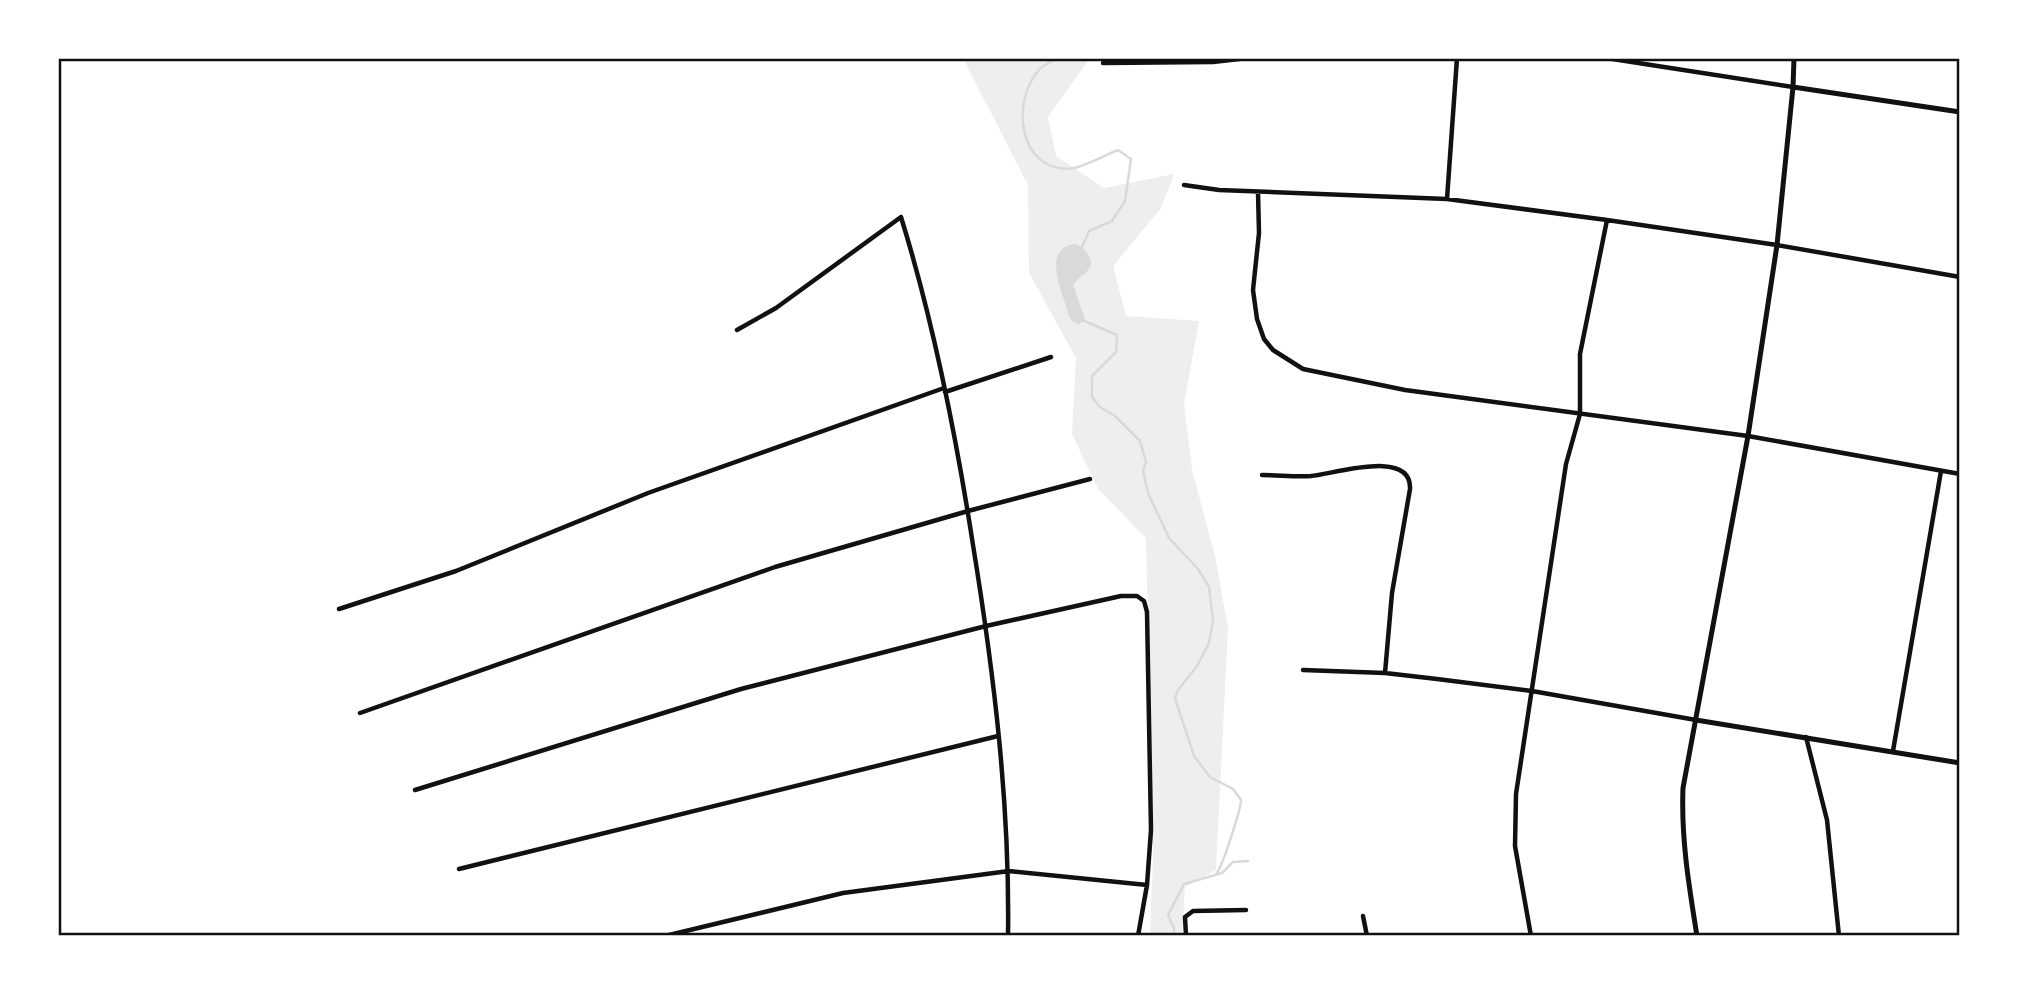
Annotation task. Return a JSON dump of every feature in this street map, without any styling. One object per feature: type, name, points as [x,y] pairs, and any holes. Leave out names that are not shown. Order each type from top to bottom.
[{"type":"street","points":[[1103,63],[1213,62],[1248,58]]},
{"type":"street","points":[[1447,200],[1457,58]]},
{"type":"street","points":[[1606,58],[1960,112]]},
{"type":"street","points":[[1697,936],[1684,855],[1681,823],[1683,789],[1748,436],[1777,245],[1794,58]]},
{"type":"street","points":[[1184,185],[1219,190],[1447,200],[1606,219],[1960,277]]},
{"type":"street","points":[[1258,192],[1259,233],[1253,290],[1255,308],[1264,339],[1285,360],[1303,369],[1405,390],[1748,436],[1960,474]]},
{"type":"street","points":[[737,330],[776,307],[901,217],[912,252],[956,435],[986,626],[1009,871],[1008,936]]},
{"type":"street","points":[[1531,936],[1514,846],[1514,820],[1566,464],[1580,414],[1580,354],[1606,219]]},
{"type":"street","points":[[339,609],[456,571],[648,493],[944,390],[1051,357]]},
{"type":"street","points":[[1262,475],[1314,476],[1351,469],[1391,466],[1402,469],[1406,474],[1410,489],[1392,593],[1385,673]]},
{"type":"street","points":[[1893,751],[1941,471]]},
{"type":"street","points":[[360,713],[775,567],[1090,479]]},
{"type":"street","points":[[415,790],[741,689],[986,626],[1121,596],[1137,596],[1144,601],[1147,612],[1151,800],[1147,885],[1138,936]]},
{"type":"street","points":[[1303,670],[1385,673],[1532,691],[1960,763]]},
{"type":"street","points":[[458,869],[998,736]]},
{"type":"street","points":[[1806,737],[1827,820],[1839,936]]},
{"type":"street","points":[[665,936],[843,893],[1009,871],[1147,885]]},
{"type":"street","points":[[1186,936],[1185,917],[1193,911],[1246,910]]},
{"type":"street","points":[[1363,916],[1367,936]]},
{"type":"shaded area","points":[[963,58],[1090,58],[1048,117],[1056,156],[1104,188],[1174,174],[1161,208],[1113,266],[1126,316],[1199,321],[1184,404],[1192,470],[1215,556],[1228,628],[1216,870],[1185,887],[1182,936],[1150,936],[1153,858],[1146,538],[1098,489],[1072,434],[1076,358],[1029,273],[1028,185]]},
{"type":"shaded area","points":[[1076,244],[1085,250],[1091,261],[1089,269],[1073,285],[1085,320],[1079,324],[1073,322],[1069,316],[1059,285],[1056,263],[1065,247]]},
{"type":"waterway","points":[[1057,58],[1039,70],[1030,83],[1023,115],[1029,146],[1038,158],[1051,166],[1068,169],[1118,150],[1131,159],[1125,201],[1112,221],[1089,231],[1082,247]]},
{"type":"waterway","points":[[1082,320],[1117,335],[1116,352],[1092,376],[1092,397],[1140,441],[1146,462],[1143,471],[1148,493],[1169,538],[1198,569],[1209,587],[1213,620],[1209,643],[1175,698],[1194,756],[1210,777],[1233,789],[1241,800],[1231,838],[1216,874]]},
{"type":"waterway","points":[[1174,936],[1174,928],[1168,915],[1184,884],[1222,873],[1233,862],[1248,861]]}]
